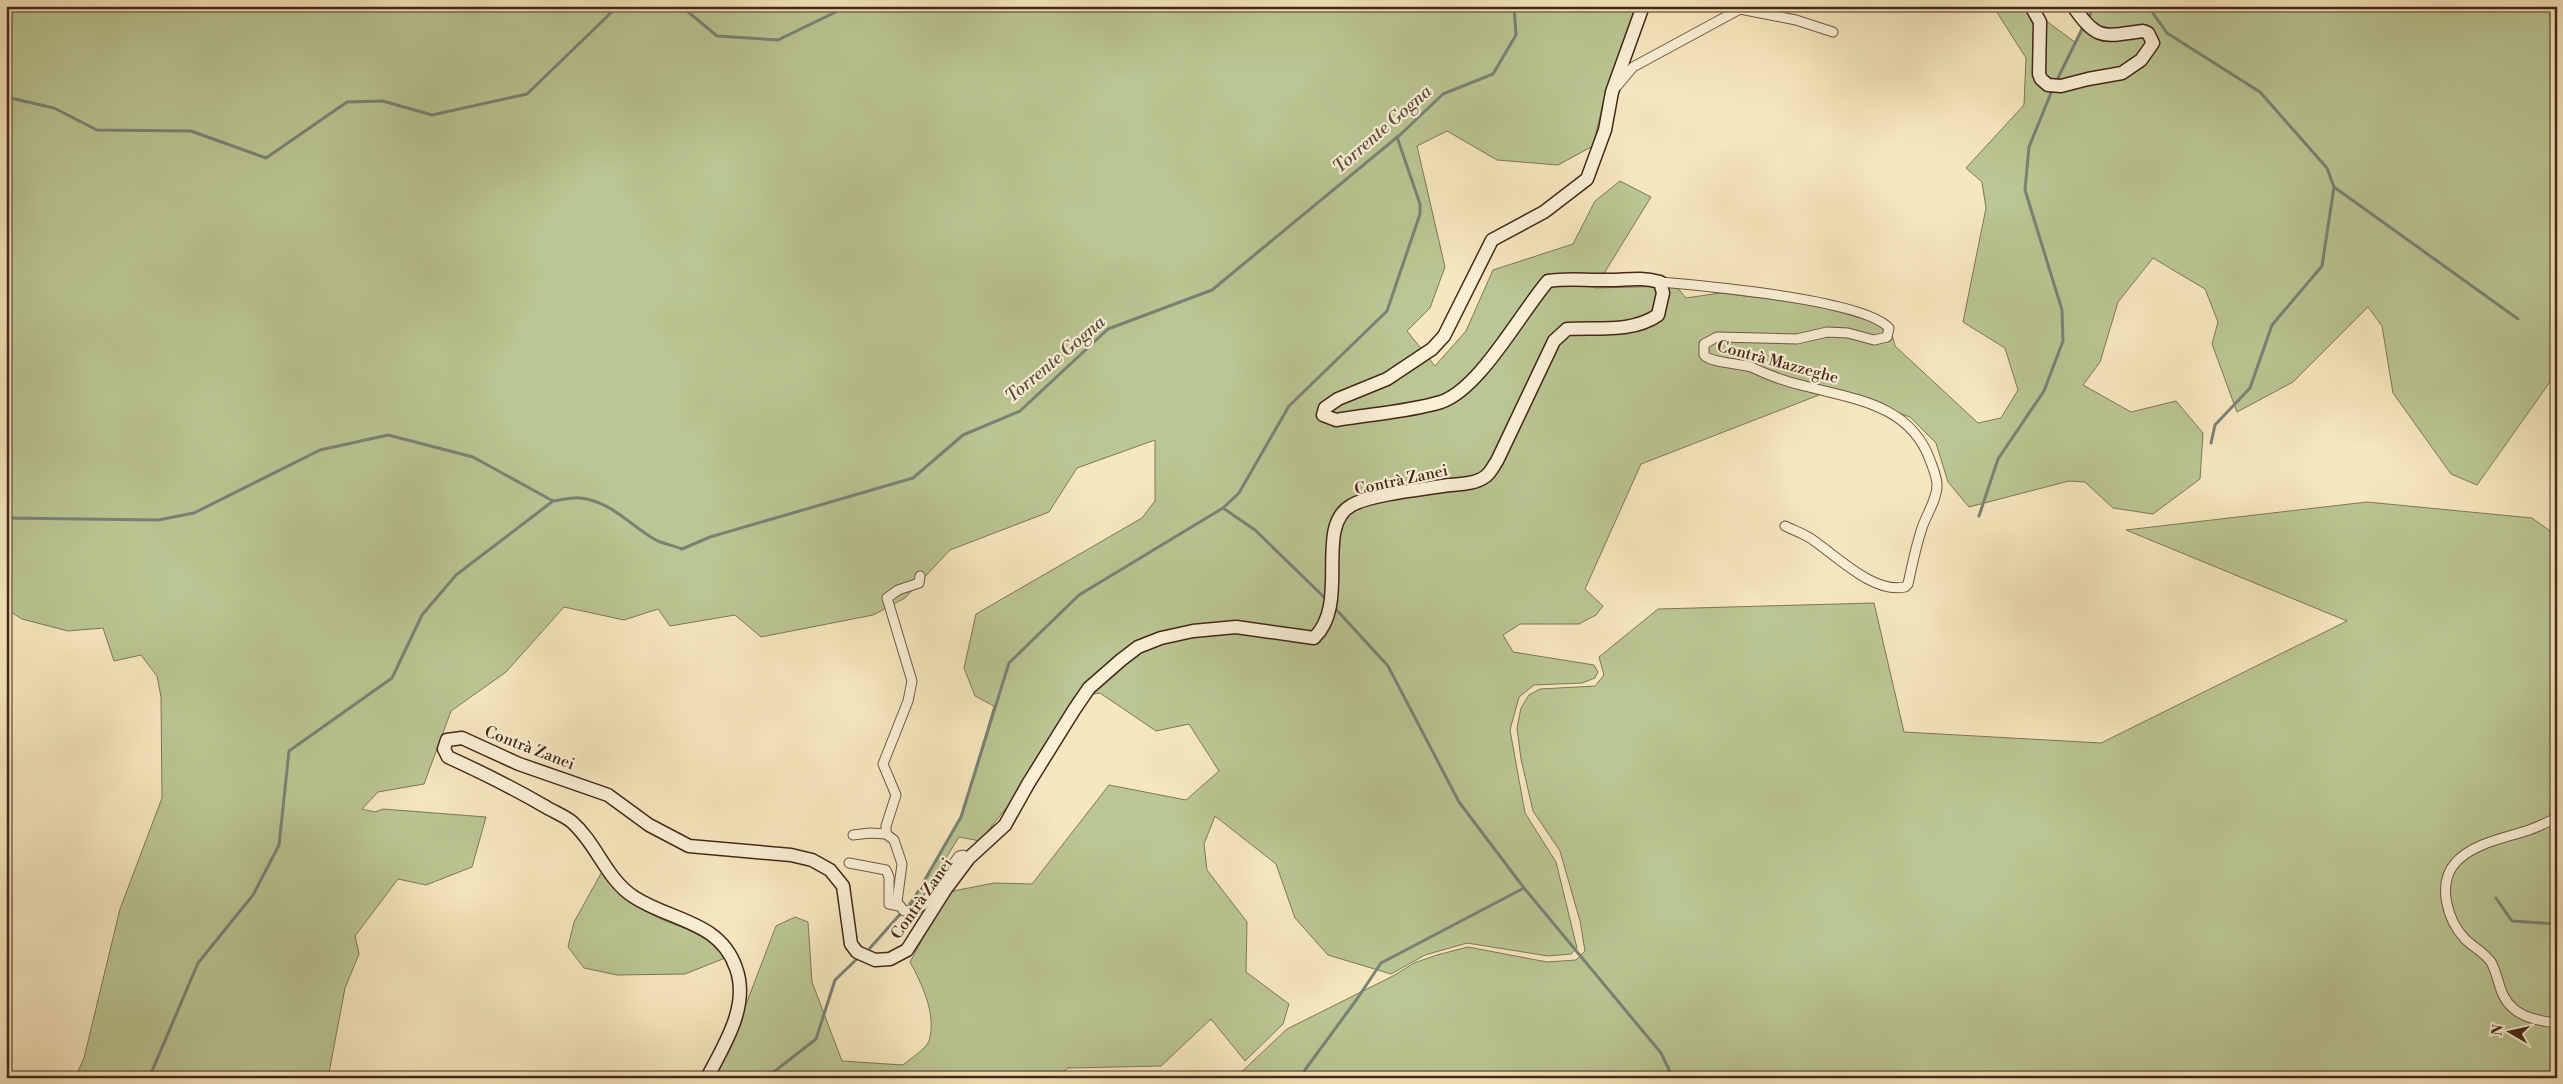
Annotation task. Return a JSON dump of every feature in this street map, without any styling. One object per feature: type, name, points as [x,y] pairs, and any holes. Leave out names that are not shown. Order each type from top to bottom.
[{"type":"street","points":[[1643,6],[1612,92],[1605,130],[1587,178],[1544,212],[1492,240],[1444,336],[1432,349],[1387,380],[1338,399],[1325,408],[1323,415],[1336,420],[1442,402],[1462,390],[1508,337],[1548,281],[1570,278],[1603,280],[1642,277],[1660,282]]},
{"type":"street","points":[[2031,6],[2040,22],[2039,74],[2041,79],[2055,85],[2122,73],[2141,60],[2153,43],[2148,33],[2143,31],[2108,36],[2092,31],[2073,6]]},
{"type":"street","points":[[1612,92],[1633,67],[1740,9],[1796,20],[1833,32]]},
{"type":"street","name":"Contrà Mazzeghe","points":[[1660,282],[1814,301],[1869,317],[1882,322],[1890,330],[1887,337],[1880,340],[1838,332],[1797,338],[1717,337],[1704,344],[1704,355],[1710,360],[1742,364],[1805,387],[1852,396],[1882,409],[1899,418],[1911,430],[1928,455],[1936,477],[1936,493],[1922,527],[1908,584],[1905,588],[1894,589],[1880,585],[1849,567],[1809,538],[1785,526]]},
{"type":"street","name":"Contrà Zanei","points":[[707,1078],[732,1028],[740,1003],[737,969],[726,947],[700,926],[635,898],[608,871],[596,850],[572,822],[527,796],[448,757],[444,749],[447,740],[462,738],[519,764],[608,795],[649,825],[689,846],[791,855],[812,860],[830,870],[843,886],[851,944],[865,958],[890,960],[907,950],[945,890],[969,858],[1005,825],[1028,784],[1089,688],[1138,647],[1161,638],[1193,631],[1236,627],[1314,638],[1322,630],[1331,605],[1334,534],[1339,517],[1352,505],[1406,492],[1475,482],[1486,476],[1497,461],[1554,341],[1568,329],[1616,328],[1647,323],[1658,315],[1663,293],[1660,282]]},
{"type":"street","points":[[853,835],[886,834],[895,792],[889,782],[883,764],[908,701],[912,681],[887,598],[898,590],[919,583],[920,576]]},
{"type":"street","points":[[2557,818],[2535,828],[2485,844],[2461,858],[2449,874],[2446,888],[2454,924],[2464,939],[2490,960],[2500,992],[2508,1003],[2524,1016],[2557,1023]]},
{"type":"street","name":"Contrà Zanei","points":[[886,834],[894,840],[902,864],[898,892],[899,906],[904,911],[919,908],[939,885],[958,856],[969,858]]},
{"type":"street","points":[[850,863],[886,870],[889,877],[889,904],[899,906]]},
{"type":"green space","points":[[6,6],[1631,6],[1633,14],[1607,87],[1593,146],[1558,165],[1497,160],[1447,131],[1417,146],[1445,267],[1430,308],[1407,331],[1435,366],[1466,331],[1493,270],[1573,244],[1595,201],[1620,181],[1651,197],[1595,288],[1676,286],[1686,298],[1720,293],[1810,304],[1890,326],[1895,346],[1978,423],[2001,418],[2018,390],[2005,348],[1963,322],[1986,208],[1982,182],[1966,168],[2024,105],[2026,58],[1993,6],[2026,6],[2076,43],[2094,6],[2557,6],[2557,372],[2477,485],[2451,474],[2393,393],[2382,326],[2368,307],[2293,382],[2237,412],[2212,344],[2218,322],[2205,289],[2153,258],[2118,302],[2100,362],[2083,385],[2131,412],[2176,401],[2203,433],[2200,479],[2153,514],[2113,508],[2085,482],[2069,481],[1969,507],[1948,482],[1936,443],[1910,417],[1832,390],[1641,464],[1585,589],[1603,606],[1596,615],[1579,624],[1520,624],[1503,635],[1513,652],[1594,665],[1598,672],[1595,678],[1582,683],[1534,685],[1519,697],[1510,730],[1525,813],[1556,862],[1577,948],[1571,954],[1548,956],[1467,943],[1425,955],[1391,974],[1328,955],[1295,918],[1276,864],[1215,816],[1204,844],[1207,870],[1247,922],[1246,972],[1289,1004],[1283,1024],[1245,1061],[1211,1019],[1161,1066],[1068,1068],[1056,1078],[711,1078],[732,1041],[776,926],[795,917],[808,922],[812,982],[842,1061],[903,1065],[927,1044],[931,1031],[930,1010],[927,1000],[910,962],[948,892],[994,883],[1032,884],[1109,785],[1186,800],[1219,771],[1189,724],[1156,731],[1100,693],[1074,697],[1014,798],[980,841],[959,837],[928,887],[942,890],[908,909],[909,903],[922,886],[961,817],[994,706],[975,696],[964,668],[976,614],[1142,518],[1155,501],[1155,440],[1077,468],[1049,512],[950,550],[905,598],[873,615],[761,637],[735,615],[670,626],[658,609],[624,620],[564,607],[506,672],[451,711],[424,784],[378,792],[362,809],[375,812],[383,809],[486,817],[472,867],[426,885],[398,879],[355,936],[359,954],[345,988],[328,1078],[75,1078],[84,1058],[120,909],[162,798],[161,697],[157,676],[141,655],[114,661],[103,628],[68,631],[22,619],[6,609]]},
{"type":"green space","points":[[2367,502],[2532,518],[2557,536],[2557,1078],[1235,1078],[1287,1029],[1393,976],[1414,963],[1468,947],[1547,962],[1576,960],[1585,951],[1580,921],[1560,851],[1533,811],[1521,759],[1517,728],[1521,708],[1529,695],[1540,689],[1595,686],[1604,675],[1599,657],[1658,609],[1874,603],[1904,732],[2101,743],[2347,621],[2126,530]]},
{"type":"green space","points":[[604,868],[624,892],[641,908],[658,918],[697,934],[725,958],[685,974],[617,975],[584,968],[568,947],[574,922]]},
{"type":"waterway","points":[[6,97],[54,108],[97,130],[191,131],[266,158],[347,102],[383,101],[432,115],[527,94],[618,6]]},
{"type":"waterway","points":[[681,6],[717,36],[778,40],[848,6]]},
{"type":"waterway","name":"Torrente Gogna","points":[[553,501],[570,498],[591,500],[610,508],[654,539],[682,549],[710,537],[913,478],[963,435],[1020,411],[1108,329],[1212,290],[1401,134],[1443,94],[1493,74],[1516,35],[1514,6]]},
{"type":"waterway","points":[[2087,20],[2094,6]]},
{"type":"waterway","points":[[2148,6],[2167,33],[2260,92],[2327,168],[2334,187],[2322,266],[2272,325],[2250,388],[2215,425],[2211,443]]},
{"type":"waterway","points":[[2056,82],[2084,25]]},
{"type":"waterway","points":[[1979,516],[1998,459],[2044,391],[2063,341],[2062,310],[2025,190],[2029,147],[2053,88]]},
{"type":"waterway","points":[[908,909],[961,817],[1009,663],[1079,595],[1223,508],[1239,493],[1289,406],[1387,311],[1420,214],[1420,204],[1397,137]]},
{"type":"waterway","points":[[2334,187],[2518,319]]},
{"type":"waterway","points":[[6,518],[158,520],[194,513],[320,450],[388,435],[473,457],[553,501]]},
{"type":"waterway","points":[[149,1078],[198,963],[253,895],[279,845],[289,751],[392,678],[422,615],[456,575],[553,501]]},
{"type":"waterway","points":[[1223,508],[1255,530],[1327,600]]},
{"type":"waterway","points":[[1333,606],[1388,666],[1459,802],[1524,888],[1661,1053],[1673,1078]]},
{"type":"waterway","points":[[1299,1078],[1381,963],[1524,888]]},
{"type":"waterway","points":[[2496,898],[2512,921],[2557,924]]},
{"type":"waterway","points":[[870,948],[903,911]]},
{"type":"waterway","points":[[766,1078],[816,1039],[835,980],[860,956]]}]
